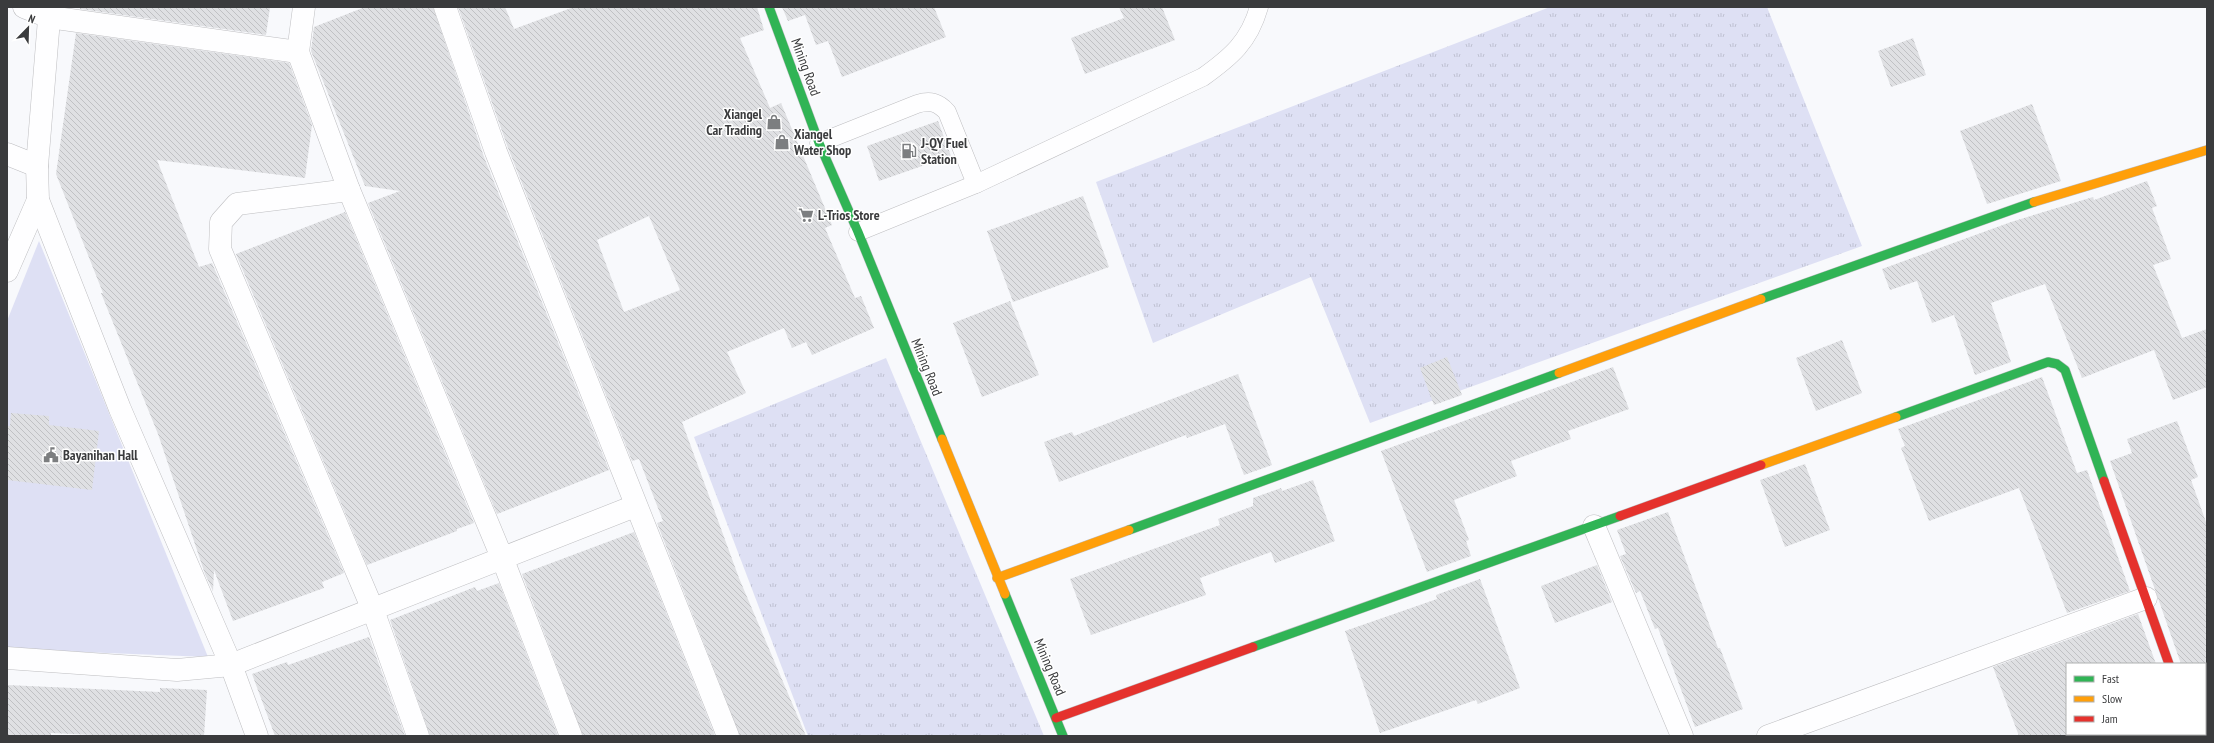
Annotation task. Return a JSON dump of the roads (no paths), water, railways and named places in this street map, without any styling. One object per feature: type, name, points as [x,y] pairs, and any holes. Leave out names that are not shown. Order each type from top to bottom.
[{"type":"street","points":[[24,7],[298,52]]},
{"type":"street","points":[[304,7],[298,52],[349,190],[503,560],[571,736]]},
{"type":"street","points":[[445,7],[496,152],[728,736]]},
{"type":"street","name":"Mining Road","points":[[769,7],[819,143],[858,232],[1063,736]]},
{"type":"street","points":[[49,12],[37,166],[38,200],[120,410],[231,665],[257,736]]},
{"type":"street","points":[[998,578],[2007,210],[2207,150]]},
{"type":"street","points":[[7,154],[37,166]]},
{"type":"street","points":[[349,190],[237,204],[221,222],[220,250],[374,610],[418,736]]},
{"type":"street","points":[[7,272],[38,200]]},
{"type":"street","points":[[1056,718],[2048,362],[2057,364],[2065,370],[2169,663]]},
{"type":"street","points":[[7,658],[177,670],[231,665],[503,560],[636,506]]},
{"type":"street","points":[[1594,526],[1682,736]]},
{"type":"street","points":[[1768,736],[2146,598]]},
{"type":"lane","points":[[858,232],[976,184],[1203,77],[1231,57],[1254,26],[1259,7]]},
{"type":"lane","points":[[819,143],[917,104],[926,101],[934,103],[941,105],[947,112],[976,184]]},
{"type":"place","name":"Xiangel Car Trading","points":[[774,122]]},
{"type":"place","name":"Xiangel Water Shop","points":[[782,142]]},
{"type":"place","name":"J-QY Fuel Station","points":[[909,151]]},
{"type":"place","name":"L-Trios Store","points":[[806,215]]},
{"type":"place","name":"Bayanihan Hall","points":[[51,455]]}]
